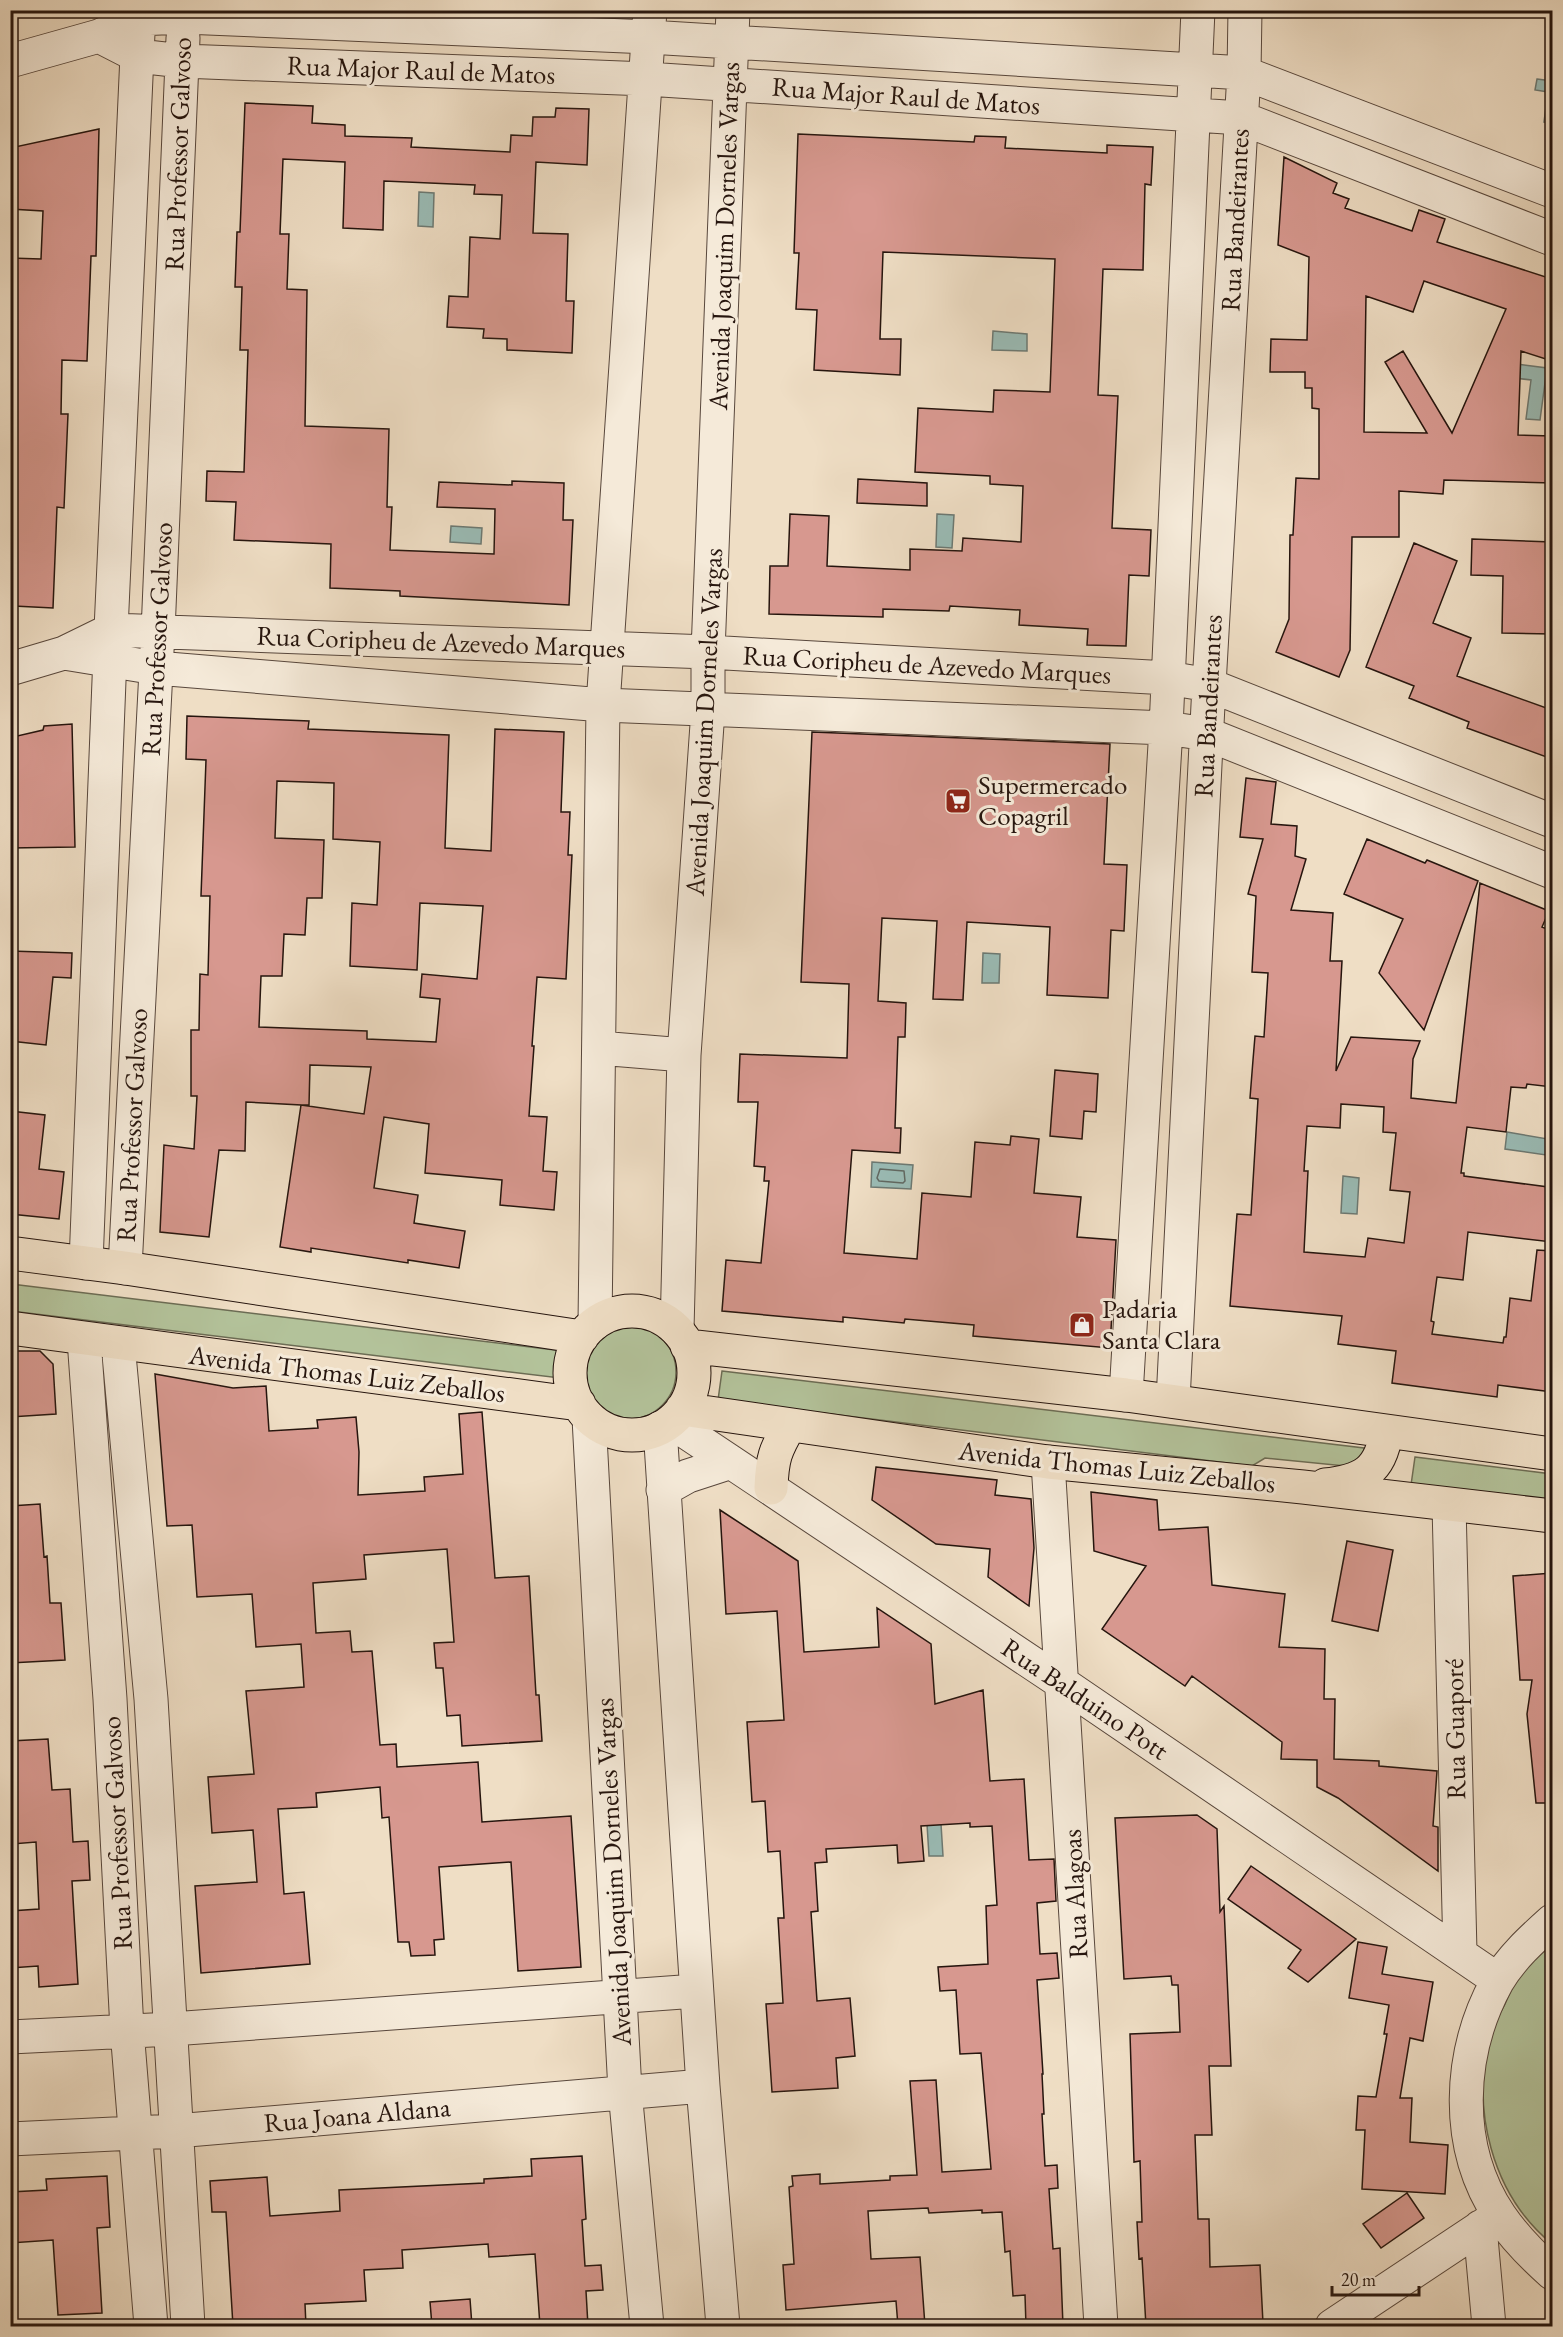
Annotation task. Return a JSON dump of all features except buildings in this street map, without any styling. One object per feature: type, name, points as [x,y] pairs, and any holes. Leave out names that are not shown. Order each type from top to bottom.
[{"type":"main road","points":[[10,1253],[589,1330],[616,1313],[639,1312],[661,1318],[682,1338],[1173,1401],[1552,1454]]},
{"type":"main road","name":"Avenida Thomas Luiz Zeballos","points":[[10,1328],[584,1411],[606,1429],[624,1435],[644,1434],[671,1420],[790,1425],[1048,1462],[1303,1487],[1552,1516]]},
{"type":"main road","name":"Avenida Joaquim Dorneles Vargas","points":[[584,1411],[573,1393],[570,1374],[573,1354],[589,1330]]},
{"type":"main road","name":"Avenida Joaquim Dorneles Vargas","points":[[671,1420],[690,1395],[694,1374],[682,1338]]},
{"type":"main road","points":[[771,1488],[772,1464],[776,1448],[790,1425]]},
{"type":"main road","points":[[1303,1487],[1349,1483],[1366,1474],[1377,1463],[1384,1449],[1386,1432]]},
{"type":"street","name":"Rua Bandeirantes","points":[[1126,1395],[1166,728],[1198,10]]},
{"type":"street","name":"Rua Bandeirantes","points":[[1173,1401],[1209,684],[1244,73],[1245,10]]},
{"type":"street","name":"Rua Major Raul de Matos","points":[[10,61],[99,36],[138,15],[184,14],[733,26],[975,56],[1244,73],[1552,191]]},
{"type":"street","name":"Rua Professor Galvoso","points":[[125,1268],[158,632],[184,14]]},
{"type":"street","name":"Rua Professor Galvoso","points":[[86,1263],[138,15]]},
{"type":"street","name":"Avenida Joaquim Dorneles Vargas","points":[[589,1330],[599,1048],[603,705],[650,24]]},
{"type":"street","name":"Avenida Joaquim Dorneles Vargas","points":[[682,1338],[684,1055],[708,710],[708,652],[733,26]]},
{"type":"street","name":"Rua Major Raul de Matos","points":[[99,36],[138,56],[182,61],[647,79],[1240,118],[1552,240]]},
{"type":"street","points":[[970,100],[975,56]]},
{"type":"street","points":[[1452,200],[1464,158]]},
{"type":"street","points":[[124,354],[170,357]]},
{"type":"street","points":[[1183,362],[1227,364]]},
{"type":"street","points":[[1178,480],[1220,483]]},
{"type":"street","name":"Rua Coripheu de Azevedo Marques","points":[[10,669],[64,653],[111,630],[708,652],[1168,678],[1209,684],[1552,821]]},
{"type":"street","name":"Rua Coripheu de Azevedo Marques","points":[[64,653],[156,668],[603,705],[1166,728],[1207,734],[1552,872]]},
{"type":"street","points":[[1356,794],[1372,749]]},
{"type":"street","points":[[1159,848],[1201,851]]},
{"type":"street","points":[[99,940],[142,943]]},
{"type":"street","points":[[1151,985],[1194,988]]},
{"type":"street","points":[[599,1048],[684,1055]]},
{"type":"street","points":[[1133,1283],[1179,1286]]},
{"type":"street","name":"Rua Professor Galvoso","points":[[84,1339],[110,1699],[127,2030],[151,2326]]},
{"type":"street","name":"Rua Professor Galvoso","points":[[118,1344],[151,1699],[188,2326]]},
{"type":"street","name":"Avenida Joaquim Dorneles Vargas","points":[[584,1411],[626,2091],[647,2326]]},
{"type":"street","name":"Avenida Joaquim Dorneles Vargas","points":[[671,1420],[663,1490],[696,1991],[723,2326]]},
{"type":"street","name":"Rua Balduino Pott","points":[[671,1420],[730,1462],[1460,1952],[1498,1980]]},
{"type":"street","points":[[663,1490],[688,1476],[730,1462]]},
{"type":"street","name":"Rua Alagoas","points":[[1048,1462],[1101,2326]]},
{"type":"street","name":"Rua Guaporé","points":[[1449,1505],[1460,1952]]},
{"type":"street","points":[[110,1699],[151,1699]]},
{"type":"street","points":[[1489,2326],[1490,2221],[1470,2138],[1466,2097],[1472,2046],[1480,2017],[1498,1980],[1527,1942],[1552,1921]]},
{"type":"street","points":[[10,2037],[172,2029],[696,1991]]},
{"type":"street","name":"Rua Joana Aldana","points":[[10,2139],[176,2131],[703,2086]]},
{"type":"street","points":[[1490,2221],[1525,2248],[1552,2273]]},
{"type":"street","points":[[1332,2326],[1490,2221]]},
{"type":"green space","points":[[11,1284],[563,1351],[560,1378],[11,1311]]},
{"type":"green space","points":[[629,1325],[647,1329],[662,1339],[672,1354],[676,1372],[672,1390],[662,1405],[647,1415],[629,1419],[611,1415],[596,1405],[586,1390],[582,1372],[586,1354],[596,1339],[611,1329]]},
{"type":"green space","points":[[722,1371],[1364,1448],[1365,1468],[1265,1458],[1252,1466],[718,1400]]},
{"type":"green space","points":[[1415,1457],[1552,1474],[1552,1503],[1411,1485]]},
{"type":"green space","points":[[1552,1940],[1552,2244],[1531,2224],[1514,2201],[1501,2176],[1491,2148],[1485,2120],[1483,2092],[1485,2063],[1495,2024],[1516,1981]]},
{"type":"water","points":[[1537,79],[1552,81],[1552,123],[1544,122],[1548,92],[1535,90]]},
{"type":"water","points":[[419,192],[434,193],[433,227],[418,226]]},
{"type":"water","points":[[993,331],[1027,334],[1027,351],[992,350]]},
{"type":"water","points":[[1517,364],[1547,368],[1540,420],[1526,419],[1531,380],[1515,378]]},
{"type":"water","points":[[937,514],[954,515],[952,548],[936,547]]},
{"type":"water","points":[[451,526],[482,528],[481,544],[450,542]]},
{"type":"water","points":[[983,953],[1000,954],[999,983],[982,983]]},
{"type":"water","points":[[1507,1132],[1548,1139],[1546,1155],[1505,1149]]},
{"type":"water","points":[[872,1162],[913,1165],[911,1189],[871,1187]]},
{"type":"water","points":[[1343,1176],[1359,1178],[1357,1214],[1341,1213]]},
{"type":"water","points":[[927,1824],[941,1824],[943,1856],[929,1856]]},
{"type":"place","name":"Supermercado Copagril","points":[[958,801]]},
{"type":"place","name":"Padaria Santa Clara","points":[[1082,1325]]}]
